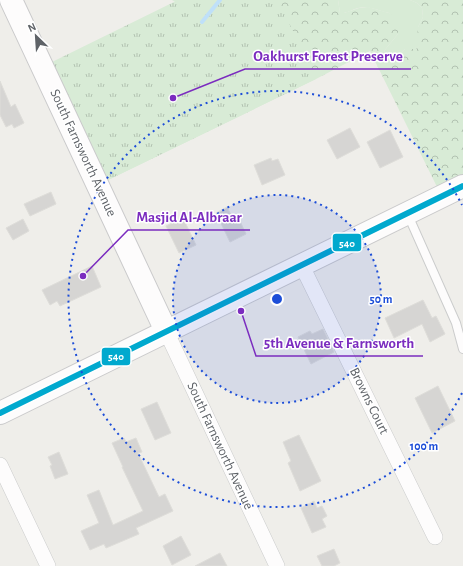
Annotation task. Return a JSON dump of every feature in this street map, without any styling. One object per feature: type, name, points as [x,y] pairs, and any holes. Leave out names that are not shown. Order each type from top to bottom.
[{"type":"street","name":"South Farnsworth Avenue","points":[[11,0],[277,566]]},
{"type":"street","points":[[0,413],[463,186]]},
{"type":"street","name":"Browns Court","points":[[302,266],[435,537]]},
{"type":"street","points":[[0,465],[48,566]]},
{"type":"lane","points":[[407,214],[456,323],[463,349]]},
{"type":"green space","points":[[172,0],[338,0],[340,13],[368,7],[389,13],[395,18],[398,24],[398,34],[384,51],[391,62],[405,49],[416,49],[421,44],[417,37],[418,27],[423,17],[422,8],[417,3],[410,0],[463,0],[463,178],[439,191],[370,51],[316,79],[108,180],[187,9]]},
{"type":"green space","points":[[178,0],[278,0],[316,79],[108,180],[52,62]]},
{"type":"green space","points":[[338,0],[410,0],[417,3],[422,8],[423,17],[418,27],[422,44],[416,49],[405,49],[391,62],[384,51],[398,34],[389,13],[362,7],[340,13]]},
{"type":"building","points":[[0,81],[11,107],[15,104],[24,123],[14,128],[12,124],[6,127],[0,115]]},
{"type":"building","points":[[350,128],[360,147],[337,159],[327,140]]},
{"type":"building","points":[[390,130],[403,157],[380,168],[367,142]]},
{"type":"building","points":[[271,158],[272,161],[278,159],[285,175],[262,185],[254,165]]},
{"type":"building","points":[[51,192],[56,204],[30,216],[24,204]]},
{"type":"building","points":[[227,207],[233,219],[238,217],[246,234],[230,242],[216,213]]},
{"type":"building","points":[[183,218],[196,245],[179,253],[166,226]]},
{"type":"building","points":[[23,219],[29,231],[13,240],[6,228]]},
{"type":"building","points":[[92,266],[101,287],[60,306],[57,301],[50,305],[42,290]]},
{"type":"building","points":[[423,300],[432,318],[436,316],[445,334],[430,342],[422,324],[394,338],[385,318]]},
{"type":"building","points":[[323,329],[334,352],[311,364],[298,337],[310,331],[312,334]]},
{"type":"building","points":[[438,386],[455,421],[432,433],[415,398]]},
{"type":"building","points":[[157,402],[171,433],[155,440],[141,409]]},
{"type":"building","points":[[299,435],[321,481],[300,491],[288,463],[291,461],[283,442]]},
{"type":"building","points":[[124,438],[126,442],[136,438],[142,452],[138,453],[159,497],[165,494],[173,511],[136,528],[139,534],[106,548],[104,544],[90,550],[81,531],[99,523],[87,495],[99,490],[113,525],[143,511],[112,443]]},
{"type":"building","points":[[59,452],[68,474],[55,479],[50,466],[52,465],[48,457]]},
{"type":"building","points":[[314,501],[317,508],[322,506],[327,516],[322,519],[326,527],[312,533],[301,508]]},
{"type":"building","points":[[181,536],[191,555],[172,565],[163,546]]},
{"type":"building","points":[[334,549],[340,563],[334,566],[322,566],[317,556]]},
{"type":"building","points":[[220,553],[227,566],[195,566]]},
{"type":"waterway","points":[[202,22],[220,0]]},
{"type":"transit line","name":"540","points":[[0,413],[463,186]]},
{"type":"place","name":"Oakhurst Forest Preserve","points":[[173,98]]},
{"type":"place","name":"Masjid Al-Albraar","points":[[83,276]]},
{"type":"place","name":"5th Avenue & Farnsworth","points":[[241,311]]}]
